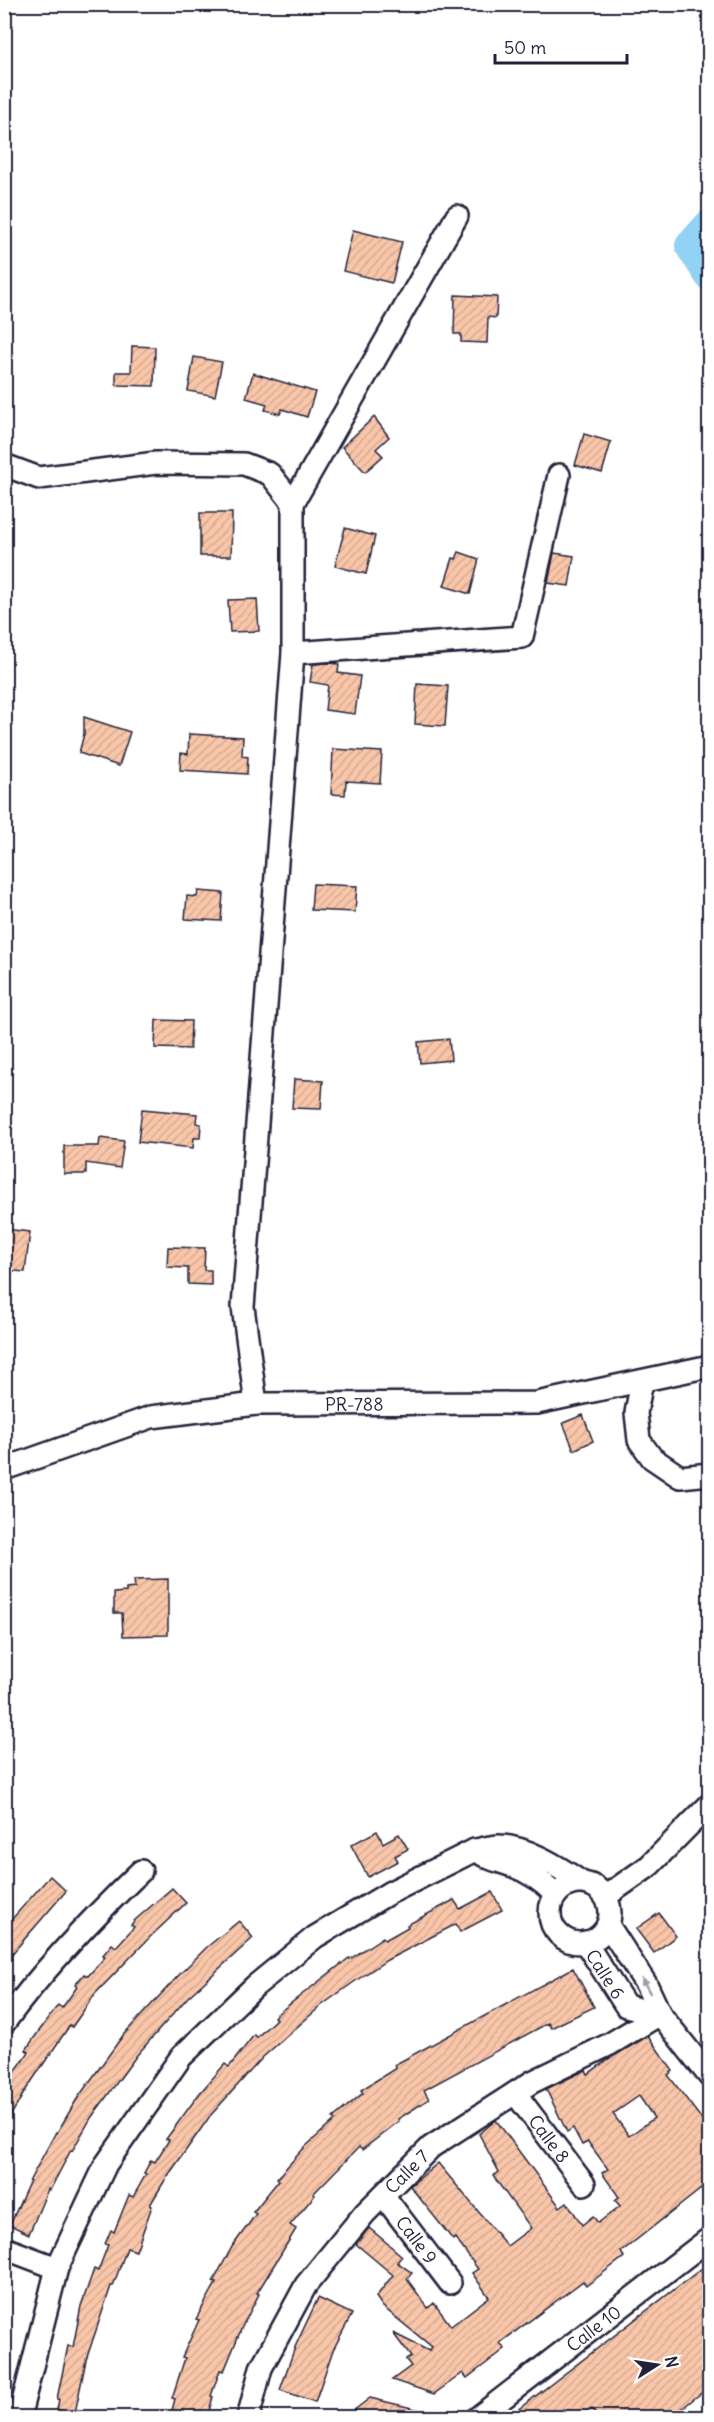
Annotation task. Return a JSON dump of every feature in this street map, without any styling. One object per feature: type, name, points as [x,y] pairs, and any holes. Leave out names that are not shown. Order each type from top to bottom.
[{"type":"street","points":[[256,1404],[243,1307],[293,653],[293,503],[457,216]]},
{"type":"street","points":[[4,482],[156,463],[244,464],[270,474],[293,503]]},
{"type":"street","points":[[4,465],[39,478]]},
{"type":"street","points":[[293,653],[522,637],[559,475]]},
{"type":"street","name":"PR-788","points":[[4,1468],[151,1417],[256,1404],[537,1403],[710,1366]]},
{"type":"street","points":[[642,1381],[636,1413],[639,1440],[652,1458],[680,1477],[710,1474]]},
{"type":"street","points":[[606,1896],[650,1866],[710,1804]]},
{"type":"street","points":[[19,2418],[57,2268],[106,2164],[181,2057],[255,1986],[315,1937],[389,1893],[475,1850],[499,1846],[517,1859],[556,1895]]},
{"type":"street","points":[[517,1859],[555,1864],[581,1882],[599,1889],[606,1896],[610,1915],[608,1925],[594,1940],[575,1942],[565,1938],[552,1923],[550,1913],[556,1895],[563,1888],[581,1882]]},
{"type":"street","points":[[4,2023],[32,1985],[82,1927],[141,1871]]},
{"type":"street","name":"Calle 6","points":[[608,1925],[646,1984],[660,2014],[710,2077]]},
{"type":"street","name":"Calle 6","points":[[585,1942],[626,2006],[660,2014]]},
{"type":"street","name":"Calle 7","points":[[248,2418],[261,2368],[306,2285],[365,2212],[431,2147],[532,2082],[610,2044],[660,2014]]},
{"type":"street","name":"Calle 8","points":[[515,2093],[584,2184]]},
{"type":"street","name":"Calle 9","points":[[383,2195],[450,2283]]},
{"type":"street","name":"Calle 10","points":[[477,2418],[710,2238]]},
{"type":"street","points":[[4,2248],[57,2268]]},
{"type":"building","points":[[353,230],[402,242],[392,283],[343,271]]},
{"type":"building","points":[[455,295],[497,297],[496,318],[488,317],[487,343],[461,342],[461,334],[454,334]]},
{"type":"building","points":[[132,346],[155,347],[154,386],[116,385],[116,372],[131,372]]},
{"type":"building","points":[[194,357],[222,362],[215,396],[188,391]]},
{"type":"building","points":[[253,373],[315,392],[307,417],[282,409],[280,414],[265,410],[267,404],[246,398]]},
{"type":"building","points":[[374,417],[389,437],[376,449],[383,456],[365,472],[342,447]]},
{"type":"building","points":[[584,434],[611,442],[602,473],[575,465]]},
{"type":"building","points":[[200,513],[232,513],[231,556],[200,556]]},
{"type":"building","points":[[345,528],[375,536],[366,574],[335,566]]},
{"type":"building","points":[[459,552],[479,559],[470,594],[444,586],[453,558],[456,559]]},
{"type":"building","points":[[554,553],[574,556],[569,586],[548,583]]},
{"type":"building","points":[[257,599],[259,631],[230,632],[228,600]]},
{"type":"building","points":[[313,664],[339,664],[338,673],[360,676],[355,714],[325,710],[328,685],[310,682]]},
{"type":"building","points":[[417,684],[448,686],[445,726],[415,724]]},
{"type":"building","points":[[84,717],[130,732],[119,766],[79,753],[84,734]]},
{"type":"building","points":[[189,734],[243,737],[242,756],[248,757],[247,774],[180,770],[181,753],[188,754]]},
{"type":"building","points":[[333,749],[382,752],[380,783],[346,781],[345,795],[331,794]]},
{"type":"building","points":[[313,884],[357,886],[355,912],[311,910]]},
{"type":"building","points":[[198,891],[223,893],[221,921],[185,919],[187,896],[197,897]]},
{"type":"building","points":[[156,1020],[191,1021],[190,1049],[155,1048]]},
{"type":"building","points":[[449,1039],[451,1060],[420,1063],[418,1042]]},
{"type":"building","points":[[294,1079],[323,1081],[321,1109],[292,1108]]},
{"type":"building","points":[[142,1109],[197,1114],[196,1123],[201,1124],[200,1138],[194,1138],[193,1148],[138,1142]]},
{"type":"building","points":[[100,1138],[124,1141],[120,1168],[86,1163],[86,1174],[64,1174],[64,1146],[99,1146]]},
{"type":"building","points":[[4,1229],[30,1232],[25,1272],[4,1270]]},
{"type":"building","points":[[168,1247],[205,1248],[204,1270],[211,1270],[211,1285],[188,1284],[188,1268],[167,1267]]},
{"type":"building","points":[[583,1415],[593,1441],[574,1450],[563,1423]]},
{"type":"building","points":[[168,1579],[168,1635],[123,1636],[122,1613],[114,1613],[114,1593],[126,1592],[126,1589],[135,1588],[134,1580]]},
{"type":"building","points":[[377,1831],[383,1843],[399,1834],[408,1849],[395,1856],[398,1861],[368,1877],[351,1845]]},
{"type":"building","points":[[50,1876],[66,1891],[4,1963],[4,1928]]},
{"type":"building","points":[[172,1888],[186,1903],[95,1994],[72,2027],[70,2025],[25,2091],[4,2127],[4,2068],[14,2073],[29,2052],[26,2050],[34,2038],[58,2005],[62,2008],[84,1974],[88,1976],[105,1957],[103,1955],[112,1944],[116,1947],[134,1927],[131,1925],[134,1921]]},
{"type":"building","points":[[492,1892],[502,1910],[460,1932],[456,1924],[387,1960],[354,1982],[322,2005],[263,2057],[210,2116],[150,2205],[152,2206],[136,2251],[127,2248],[113,2286],[111,2286],[86,2360],[75,2413],[57,2410],[59,2399],[57,2399],[68,2346],[73,2347],[81,2306],[94,2269],[98,2271],[111,2230],[114,2232],[129,2195],[133,2197],[151,2160],[155,2162],[169,2140],[166,2139],[199,2094],[225,2064],[229,2067],[254,2035],[257,2037],[276,2019],[274,2017],[277,2014],[349,1958],[383,1937],[385,1940],[408,1927],[407,1925],[454,1900],[460,1909]]},
{"type":"building","points":[[659,1913],[676,1936],[654,1953],[636,1929]]},
{"type":"building","points":[[239,1921],[253,1938],[188,1997],[137,2055],[91,2118],[71,2150],[50,2190],[48,2189],[29,2234],[10,2225],[31,2178],[56,2132],[124,2034],[207,1947]]},
{"type":"building","points":[[573,1968],[594,2007],[551,2028],[548,2023],[424,2090],[429,2099],[398,2119],[399,2121],[362,2150],[359,2147],[313,2194],[315,2195],[290,2225],[296,2229],[257,2293],[259,2294],[242,2327],[224,2371],[220,2370],[211,2396],[213,2397],[207,2418],[170,2418],[175,2399],[172,2398],[185,2358],[182,2357],[199,2320],[196,2319],[232,2247],[256,2214],[253,2212],[279,2180],[277,2178],[305,2147],[335,2120],[333,2118],[363,2093],[361,2090],[396,2068],[394,2065]]},
{"type":"building","points":[[648,2036],[673,2071],[668,2075],[710,2130],[710,2199],[701,2189],[621,2252],[624,2257],[586,2286],[583,2281],[500,2343],[505,2349],[467,2378],[463,2373],[434,2394],[392,2380],[411,2366],[406,2360],[411,2357],[393,2333],[429,2351],[432,2347],[383,2307],[376,2297],[393,2275],[356,2244],[369,2228],[387,2243],[402,2256],[397,2262],[412,2273],[407,2279],[428,2308],[434,2303],[451,2326],[489,2297],[472,2273],[478,2269],[455,2238],[453,2240],[410,2186],[438,2163],[507,2246],[531,2228],[493,2176],[499,2172],[479,2134],[496,2120],[560,2207],[567,2202],[582,2225],[593,2216],[598,2223],[620,2206],[615,2200],[619,2197],[602,2173],[608,2169],[588,2142],[582,2145],[573,2128],[567,2132],[546,2089],[586,2070],[588,2074]],"holes":[[[639,2096],[654,2118],[629,2136],[613,2114]]]},
{"type":"building","points":[[710,2262],[710,2386],[670,2418],[598,2418],[592,2409],[580,2418],[507,2418]]},
{"type":"building","points":[[318,2298],[352,2314],[333,2350],[315,2402],[280,2390],[295,2347]]},
{"type":"building","points":[[370,2398],[429,2412],[428,2418],[344,2418]]},
{"type":"waterway","points":[[710,225],[691,246],[710,275]]}]
